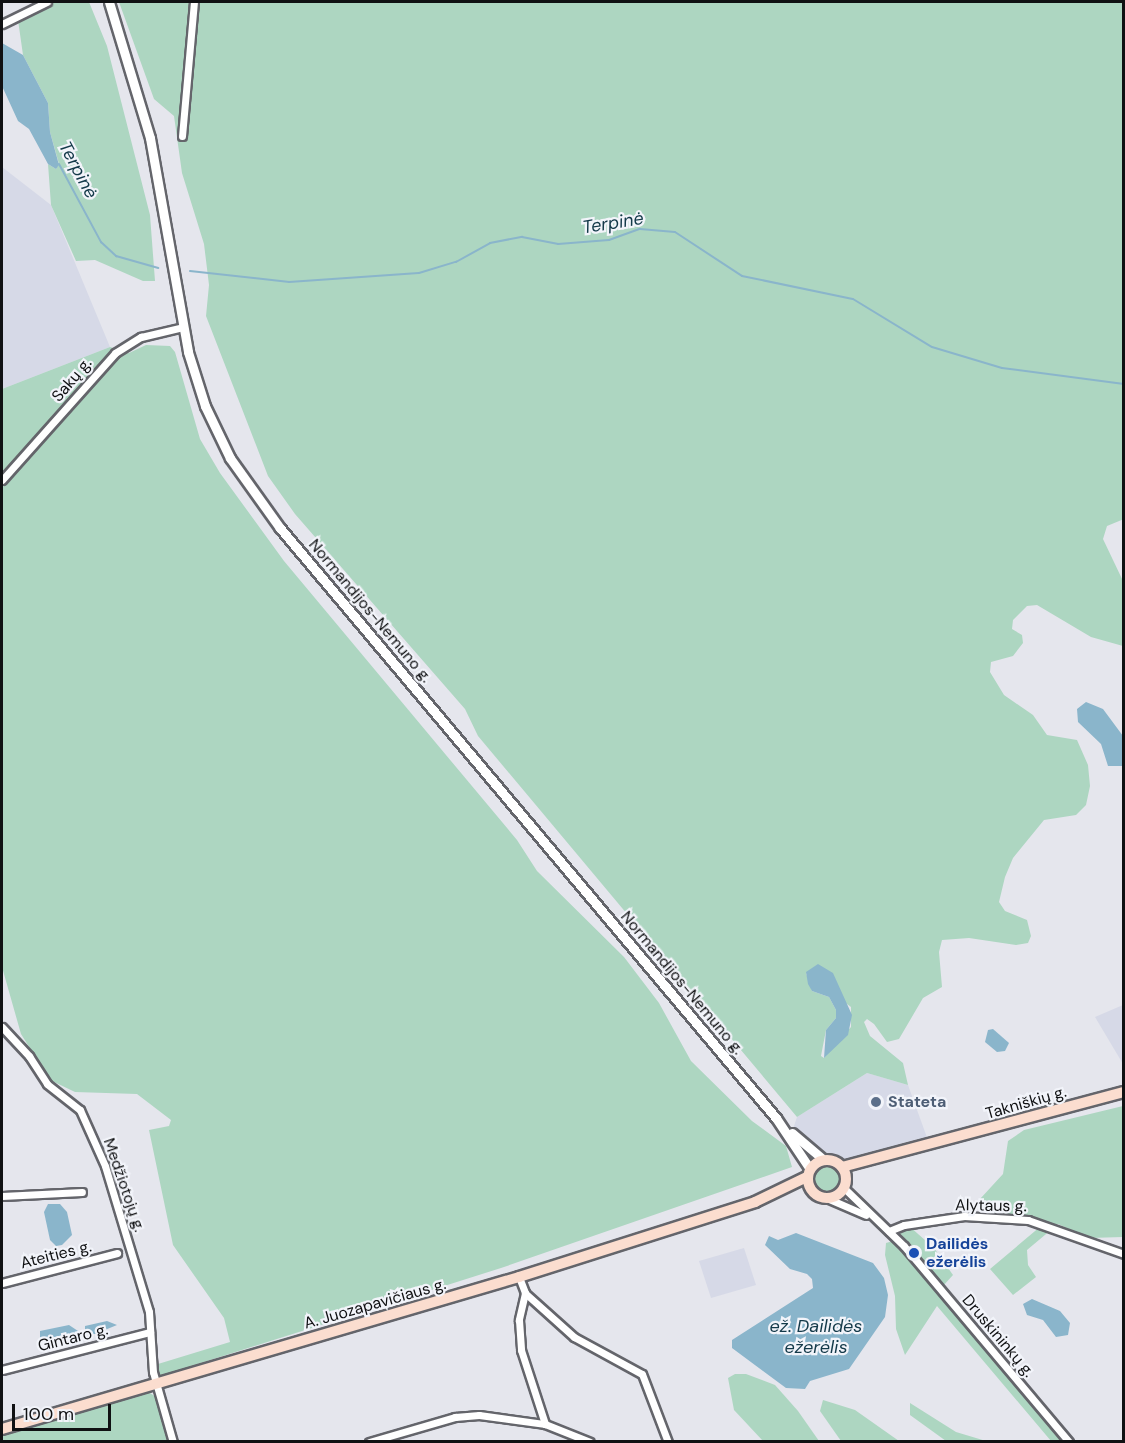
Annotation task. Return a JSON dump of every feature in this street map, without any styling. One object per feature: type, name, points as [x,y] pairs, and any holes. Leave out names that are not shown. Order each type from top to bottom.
[{"type":"main road","name":"Normandijos-Nemuno g.","points":[[103,2],[119,33]]},
{"type":"main road","name":"Normandijos-Nemuno g.","points":[[109,2],[150,138],[183,327],[205,406],[231,458],[262,504],[776,1118],[824,1160]]},
{"type":"main road","name":"Takniškių g.","points":[[937,1145],[1124,1092]]},
{"type":"main road","name":"Normandijos-Nemuno g.","points":[[776,1118],[809,1173]]},
{"type":"main road","points":[[937,1145],[856,1172],[829,1199],[811,1191],[809,1173],[824,1160],[842,1167],[937,1145]]},
{"type":"main road","points":[[842,1167],[845,1184]]},
{"type":"main road","name":"A. Juozapavičiaus g.","points":[[755,1202],[809,1173]]},
{"type":"main road","name":"A. Juozapavičiaus g.","points":[[2,1429],[519,1277],[755,1202],[811,1191]]},
{"type":"street","points":[[2,24],[47,2]]},
{"type":"street","points":[[182,136],[194,2]]},
{"type":"street","name":"Sakų g.","points":[[2,480],[115,353],[141,337],[183,327]]},
{"type":"street","name":"Medžiotojų g.","points":[[2,1028],[29,1056],[47,1084],[75,1104],[85,1118],[117,1202],[149,1312],[156,1384],[173,1442]]},
{"type":"street","points":[[845,1184],[879,1223]]},
{"type":"street","points":[[2,1196],[82,1191]]},
{"type":"street","points":[[829,1199],[846,1203],[879,1223]]},
{"type":"street","name":"Alytaus g.","points":[[889,1231],[904,1225],[964,1216],[1028,1220],[1045,1223],[1097,1248],[1124,1254]]},
{"type":"street","name":"Druskininkų g.","points":[[879,1223],[889,1231],[1069,1442]]},
{"type":"street","name":"Ateities g.","points":[[2,1283],[117,1253]]},
{"type":"street","points":[[519,1277],[525,1293],[574,1337],[642,1374],[668,1442]]},
{"type":"street","points":[[525,1293],[519,1320],[521,1350],[545,1424]]},
{"type":"street","name":"Gintaro g.","points":[[2,1370],[150,1332]]},
{"type":"street","points":[[369,1442],[454,1417],[479,1415],[545,1424],[590,1442]]},
{"type":"shaded area","points":[[2,167],[51,205],[110,347],[2,389]]},
{"type":"shaded area","points":[[1123,1005],[1123,1064],[1095,1017]]},
{"type":"shaded area","points":[[867,1073],[908,1085],[929,1143],[844,1164],[816,1152],[793,1129],[797,1117]]},
{"type":"shaded area","points":[[744,1248],[756,1285],[711,1298],[699,1261]]},
{"type":"green space","points":[[53,2],[89,2],[107,46],[150,215],[155,281],[143,281],[95,260],[76,261],[51,205],[48,164],[56,169],[59,164],[50,132],[48,103],[23,55],[18,20]]},
{"type":"green space","points":[[119,2],[1123,2],[1124,519],[1107,526],[1103,539],[1123,581],[1123,646],[1091,637],[1037,605],[1027,606],[1013,620],[1012,629],[1022,635],[1023,643],[1013,656],[991,662],[990,672],[1004,695],[1033,715],[1047,735],[1077,740],[1088,765],[1090,786],[1086,805],[1076,815],[1044,820],[1013,858],[1005,877],[999,902],[1005,911],[1027,920],[1031,936],[1028,943],[1016,945],[969,938],[942,940],[939,952],[942,987],[923,998],[899,1039],[887,1042],[874,1024],[867,1019],[864,1022],[870,1036],[903,1063],[908,1085],[867,1073],[797,1117],[478,736],[465,709],[295,514],[268,476],[206,316],[209,285],[204,244],[182,173],[174,116],[154,99]],"holes":[[[806,973],[851,1007],[851,1027],[824,1058],[821,1056],[826,1030],[836,1018],[836,1010],[829,997],[812,991]]]},
{"type":"green space","points":[[146,345],[170,346],[175,352],[200,439],[220,473],[284,561],[517,840],[537,871],[624,957],[659,1003],[691,1061],[752,1121],[786,1146],[792,1167],[501,1268],[160,1376],[158,1364],[230,1342],[224,1318],[173,1245],[149,1130],[169,1126],[171,1120],[137,1094],[75,1092],[50,1080],[21,1034],[2,967],[2,389],[110,347],[129,353]]},
{"type":"green space","points":[[1123,1106],[1123,1237],[1089,1238],[1058,1224],[1027,1250],[1028,1265],[1036,1277],[1013,1295],[990,1269],[1041,1226],[981,1220],[980,1199],[1003,1174],[1008,1141],[1024,1130]]},
{"type":"green space","points":[[826,1166],[836,1170],[840,1180],[836,1190],[826,1194],[816,1190],[812,1180],[816,1170]]},
{"type":"green space","points":[[909,1226],[934,1248],[953,1275],[943,1286],[899,1235],[902,1228]]},
{"type":"green space","points":[[893,1241],[1065,1441],[1051,1441],[937,1306],[905,1355],[896,1329],[895,1296],[885,1255],[886,1243]]},
{"type":"green space","points":[[735,1374],[746,1374],[775,1385],[798,1411],[819,1441],[763,1441],[734,1410],[728,1378]]},
{"type":"green space","points":[[147,1391],[156,1397],[168,1441],[2,1442],[2,1435]]},
{"type":"green space","points":[[823,1400],[855,1410],[899,1441],[841,1441],[820,1411]]},
{"type":"green space","points":[[910,1403],[956,1432],[986,1441],[946,1441],[910,1415]]},
{"type":"water","points":[[2,43],[23,55],[48,103],[50,132],[59,165],[56,169],[48,164],[29,129],[18,121],[2,86]]},
{"type":"water","points":[[1086,702],[1103,709],[1123,736],[1123,766],[1108,766],[1101,744],[1078,722],[1077,709]]},
{"type":"water","points":[[818,964],[833,973],[852,1015],[848,1035],[824,1058],[826,1030],[836,1018],[836,1010],[829,997],[812,991],[808,984],[806,972]]},
{"type":"water","points":[[993,1029],[1009,1043],[1005,1051],[997,1052],[985,1042],[988,1030]]},
{"type":"water","points":[[48,1204],[60,1204],[67,1212],[72,1235],[62,1245],[56,1246],[50,1240],[44,1212]]},
{"type":"water","name":"ež. Dailidės ežerėlis","points":[[796,1233],[873,1263],[884,1278],[888,1295],[885,1317],[849,1369],[810,1381],[805,1389],[786,1388],[732,1348],[732,1340],[813,1288],[812,1279],[807,1274],[790,1269],[765,1245],[769,1236],[778,1240]]},
{"type":"water","points":[[1032,1299],[1060,1311],[1070,1323],[1068,1335],[1056,1337],[1043,1320],[1027,1315],[1023,1304]]},
{"type":"water","points":[[107,1321],[117,1325],[95,1334],[85,1334],[85,1326]]},
{"type":"water","points":[[69,1325],[78,1331],[73,1339],[48,1345],[40,1343],[40,1331]]},
{"type":"waterway","name":"Terpinė","points":[[59,164],[101,242],[116,256],[158,268]]},
{"type":"waterway","name":"Terpinė","points":[[190,271],[289,282],[419,273],[456,262],[490,243],[522,237],[558,244],[609,240],[640,229],[675,232],[742,276],[853,299],[932,347],[1002,368],[1124,384]]},
{"type":"place","name":"Stateta","points":[[876,1102]]},
{"type":"place","name":"Dailidės ežerėlis","points":[[914,1253]]}]
